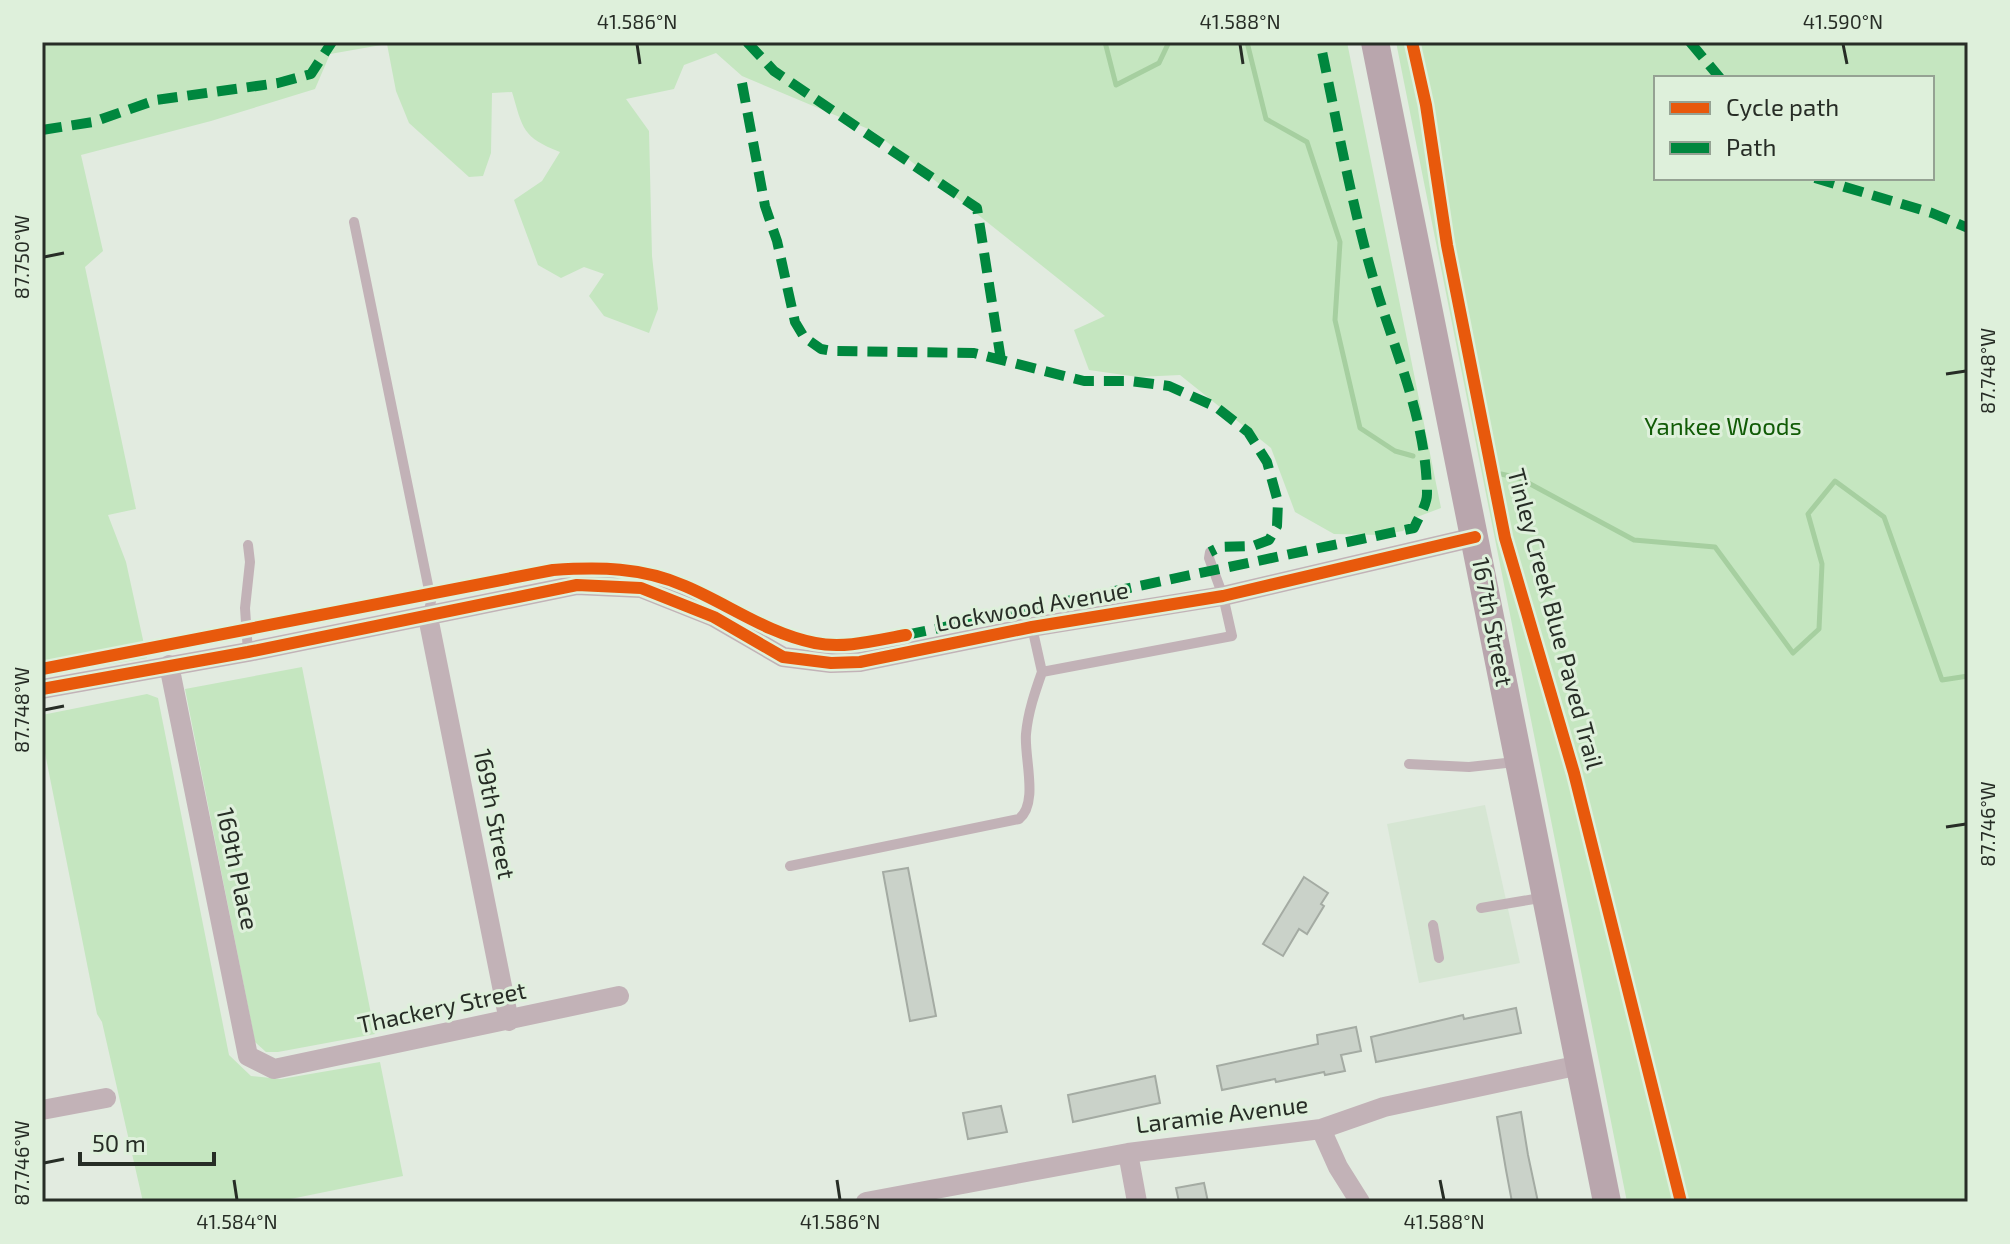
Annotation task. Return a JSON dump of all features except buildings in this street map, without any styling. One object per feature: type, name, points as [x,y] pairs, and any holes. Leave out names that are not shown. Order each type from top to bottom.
[{"type":"main road","name":"167th Street","points":[[1375,42],[1607,1202]]},
{"type":"street","name":"Lockwood Avenue","points":[[42,689],[248,652],[577,585],[641,588],[714,617],[783,657],[831,663],[860,662],[1032,627],[1223,596],[1475,537]]},
{"type":"street","name":"169th Street","points":[[428,617],[509,1021]]},
{"type":"street","name":"169th Place","points":[[169,665],[248,1056],[274,1069]]},
{"type":"street","name":"Thackery Street","points":[[274,1069],[619,996]]},
{"type":"street","name":"Laramie Avenue","points":[[866,1202],[1128,1153],[1321,1129],[1384,1107],[1580,1065]]},
{"type":"street","points":[[42,1110],[106,1098]]},
{"type":"street","points":[[1321,1129],[1338,1167],[1360,1202]]},
{"type":"street","points":[[1128,1153],[1137,1202]]},
{"type":"lane","points":[[354,222],[429,590],[431,601],[428,617]]},
{"type":"lane","points":[[248,545],[250,562],[245,608],[248,652]]},
{"type":"lane","points":[[1042,672],[1232,636],[1223,596],[1209,558],[1210,552]]},
{"type":"lane","points":[[790,866],[1019,819],[1027,813],[1026,735],[1031,702],[1042,672],[1032,627]]},
{"type":"lane","points":[[1409,764],[1469,767],[1521,761]]},
{"type":"lane","points":[[1481,908],[1548,897]]},
{"type":"lane","points":[[1433,925],[1439,958]]},
{"type":"shaded area","points":[[1485,805],[1520,963],[1419,983],[1387,824]]},
{"type":"green space","points":[[42,42],[1347,42],[1441,508],[1417,517],[1403,531],[1380,535],[1334,534],[1295,512],[1271,448],[1180,375],[1138,377],[1089,370],[1074,330],[1105,316],[873,131],[742,76],[716,53],[684,65],[674,89],[626,99],[649,131],[652,256],[658,309],[649,333],[604,316],[589,296],[604,274],[584,267],[561,278],[538,265],[514,200],[542,181],[560,152],[538,142],[526,130],[512,92],[492,93],[491,153],[483,176],[469,177],[409,123],[396,91],[387,44],[330,54],[315,89],[211,121],[81,155],[103,251],[85,267],[136,509],[108,515],[126,562],[147,658],[42,676]]},
{"type":"green space","name":"Yankee Woods","points":[[1396,42],[1968,42],[1968,1202],[1627,1202]]},
{"type":"green space","points":[[302,667],[375,1034],[266,1052],[255,1042],[185,689]]},
{"type":"green space","points":[[147,694],[158,698],[229,1055],[251,1076],[281,1079],[380,1062],[403,1176],[276,1202],[143,1202],[102,1022],[97,1014],[42,738],[42,715]]},
{"type":"waterway","points":[[1105,42],[1116,85],[1159,63],[1169,42]]},
{"type":"waterway","points":[[1247,42],[1266,119],[1307,142],[1340,242],[1335,320],[1360,428],[1395,451],[1413,456]]},
{"type":"waterway","points":[[1501,474],[1519,478],[1634,540],[1715,547],[1793,653],[1819,629],[1822,564],[1808,514],[1835,481],[1884,517],[1942,680],[1968,676]]},
{"type":"marked path","points":[[42,130],[93,122],[156,100],[278,83],[311,74],[332,42]]},
{"type":"marked path","points":[[747,42],[774,71],[977,208],[1001,360]]},
{"type":"marked path","points":[[906,635],[1414,528],[1427,494],[1422,440],[1366,252],[1320,42]]},
{"type":"marked path","points":[[1690,42],[1718,76]]},
{"type":"marked path","points":[[742,83],[765,206],[777,241],[795,322],[804,337],[821,349],[832,351],[974,353],[1084,381],[1130,381],[1169,386],[1216,407],[1248,432],[1267,462],[1278,502],[1277,526],[1269,540],[1253,546],[1220,547],[1210,552]]},
{"type":"marked path","points":[[1822,180],[1932,213],[1968,228]]},
{"type":"cycle path","name":"Tinley Creek Blue Paved Trail","points":[[1412,42],[1426,105],[1447,245],[1505,538],[1574,773],[1681,1202]]},
{"type":"cycle path","points":[[42,689],[248,652],[577,585],[641,588],[714,617],[783,657],[831,663],[860,662],[1032,627],[1223,596],[1475,537]]},
{"type":"cycle path","points":[[42,669],[570,569],[620,570],[653,575],[701,593],[781,633],[815,643],[849,644],[906,635]]}]
